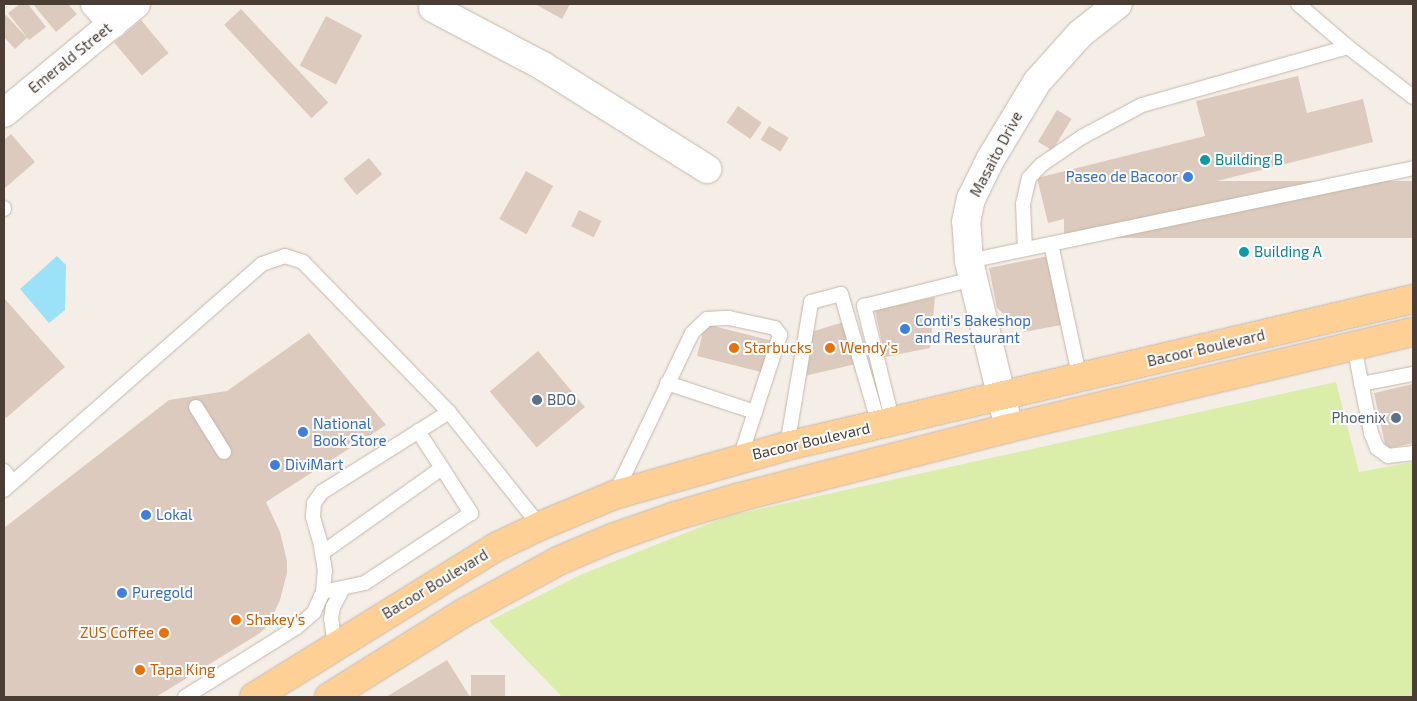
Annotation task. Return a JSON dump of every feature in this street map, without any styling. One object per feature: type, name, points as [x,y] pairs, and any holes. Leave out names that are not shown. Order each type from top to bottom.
[{"type":"main road","name":"Bacoor Boulevard","points":[[254,697],[455,571],[540,526],[614,495],[787,446],[1413,300]]},
{"type":"main road","points":[[329,697],[465,612],[558,561],[612,538],[672,517],[740,497],[1009,428],[1413,332]]},
{"type":"main road","points":[[540,526],[558,561]]},
{"type":"street","points":[[96,4],[113,24]]},
{"type":"street","name":"Emerald Street","points":[[4,112],[136,4]]},
{"type":"street","name":"Masaito Drive","points":[[1009,428],[971,270],[966,222],[971,199],[990,160],[1037,82],[1080,34],[1118,4]]},
{"type":"street","points":[[434,5],[543,66],[707,169]]},
{"type":"lane","points":[[1298,4],[1348,47],[1413,97]]},
{"type":"lane","points":[[1025,249],[1023,204],[1029,178],[1041,165],[1082,137],[1142,106],[1348,47]]},
{"type":"lane","points":[[886,424],[864,306],[971,270],[1025,249],[1413,168]]},
{"type":"lane","points":[[1051,244],[1080,378]]},
{"type":"lane","points":[[4,471],[8,486],[262,264],[285,256],[303,262],[449,412],[540,526]]},
{"type":"lane","points":[[787,446],[811,302],[841,294],[886,424]]},
{"type":"lane","points":[[614,495],[692,333],[707,319],[730,318],[775,328],[780,335],[740,458]]},
{"type":"lane","points":[[1354,346],[1371,433],[1377,448],[1388,456],[1413,453]]},
{"type":"lane","points":[[1361,384],[1413,374]]},
{"type":"lane","points":[[667,383],[755,412]]},
{"type":"lane","points":[[196,406],[224,452]]},
{"type":"lane","points":[[185,697],[297,627],[314,612],[323,592],[325,571],[313,516],[314,503],[322,492],[449,412]]},
{"type":"lane","points":[[323,592],[365,583],[471,513],[418,431]]},
{"type":"lane","points":[[322,553],[442,468]]},
{"type":"lane","points":[[335,646],[331,619],[333,607],[342,588]]},
{"type":"green space","points":[[1336,382],[1359,472],[1413,462],[1413,697],[562,697],[489,621],[580,575],[728,516]]},
{"type":"water","points":[[57,256],[66,265],[65,310],[49,323],[20,289]]},
{"type":"building","points":[[20,4],[28,4],[46,27],[29,40],[8,13]]},
{"type":"building","points":[[33,4],[68,4],[77,14],[56,32]]},
{"type":"building","points":[[535,4],[570,4],[562,19]]},
{"type":"building","points":[[241,9],[328,103],[311,118],[224,25]]},
{"type":"building","points":[[6,15],[27,38],[15,49],[4,37],[4,17]]},
{"type":"building","points":[[326,16],[362,35],[336,85],[300,65]]},
{"type":"building","points":[[141,20],[169,53],[142,75],[114,42]]},
{"type":"building","name":"Building B","points":[[1298,76],[1307,113],[1363,99],[1373,142],[1048,223],[1037,178],[1205,136],[1196,101]]},
{"type":"building","points":[[738,106],[762,123],[750,139],[727,122]]},
{"type":"building","points":[[1057,110],[1072,119],[1053,150],[1038,142]]},
{"type":"building","points":[[769,126],[789,138],[780,152],[761,140]]},
{"type":"building","points":[[11,134],[35,162],[5,188],[4,140]]},
{"type":"building","points":[[369,158],[382,174],[357,195],[343,179]]},
{"type":"building","points":[[526,171],[553,186],[526,234],[499,219]]},
{"type":"building","points":[[1064,181],[1413,181],[1413,238],[1064,238]]},
{"type":"building","points":[[579,210],[601,221],[594,237],[571,226]]},
{"type":"building","points":[[1048,256],[1061,325],[1024,332],[997,308],[989,268]]},
{"type":"building","name":"Conti's Bakeshop and Restaurant","points":[[935,297],[930,348],[885,357],[875,310]]},
{"type":"building","points":[[4,298],[65,367],[6,418],[4,416]]},
{"type":"building","name":"Wendy's","points":[[844,322],[856,364],[800,377],[814,331]]},
{"type":"building","name":"Starbucks","points":[[705,324],[771,340],[763,372],[697,356]]},
{"type":"building","name":"Lokal","points":[[309,333],[386,425],[266,502],[280,532],[287,561],[287,573],[280,600],[269,624],[260,633],[156,697],[4,697],[4,528],[169,400],[227,391]]},
{"type":"building","name":"BDO","points":[[538,351],[585,407],[537,447],[490,391]]},
{"type":"building","name":"Phoenix","points":[[1413,384],[1413,443],[1386,449],[1374,393]]},
{"type":"building","points":[[447,660],[470,697],[386,697]]},
{"type":"building","points":[[471,675],[505,675],[505,697],[471,697]]},
{"type":"place","name":"Building B","points":[[1205,160]]},
{"type":"place","name":"Paseo de Bacoor","points":[[1188,177]]},
{"type":"place","name":"Building A","points":[[1244,252]]},
{"type":"place","name":"Conti's Bakeshop and Restaurant","points":[[905,329]]},
{"type":"place","name":"Starbucks","points":[[734,348]]},
{"type":"place","name":"Wendy's","points":[[830,348]]},
{"type":"place","name":"BDO","points":[[537,400]]},
{"type":"place","name":"Phoenix","points":[[1396,418]]},
{"type":"place","name":"National Book Store","points":[[303,432]]},
{"type":"place","name":"DiviMart","points":[[275,465]]},
{"type":"place","name":"Lokal","points":[[146,515]]},
{"type":"place","name":"Puregold","points":[[122,593]]},
{"type":"place","name":"Shakey's","points":[[236,620]]},
{"type":"place","name":"ZUS Coffee","points":[[164,633]]},
{"type":"place","name":"Tapa King","points":[[140,670]]}]
